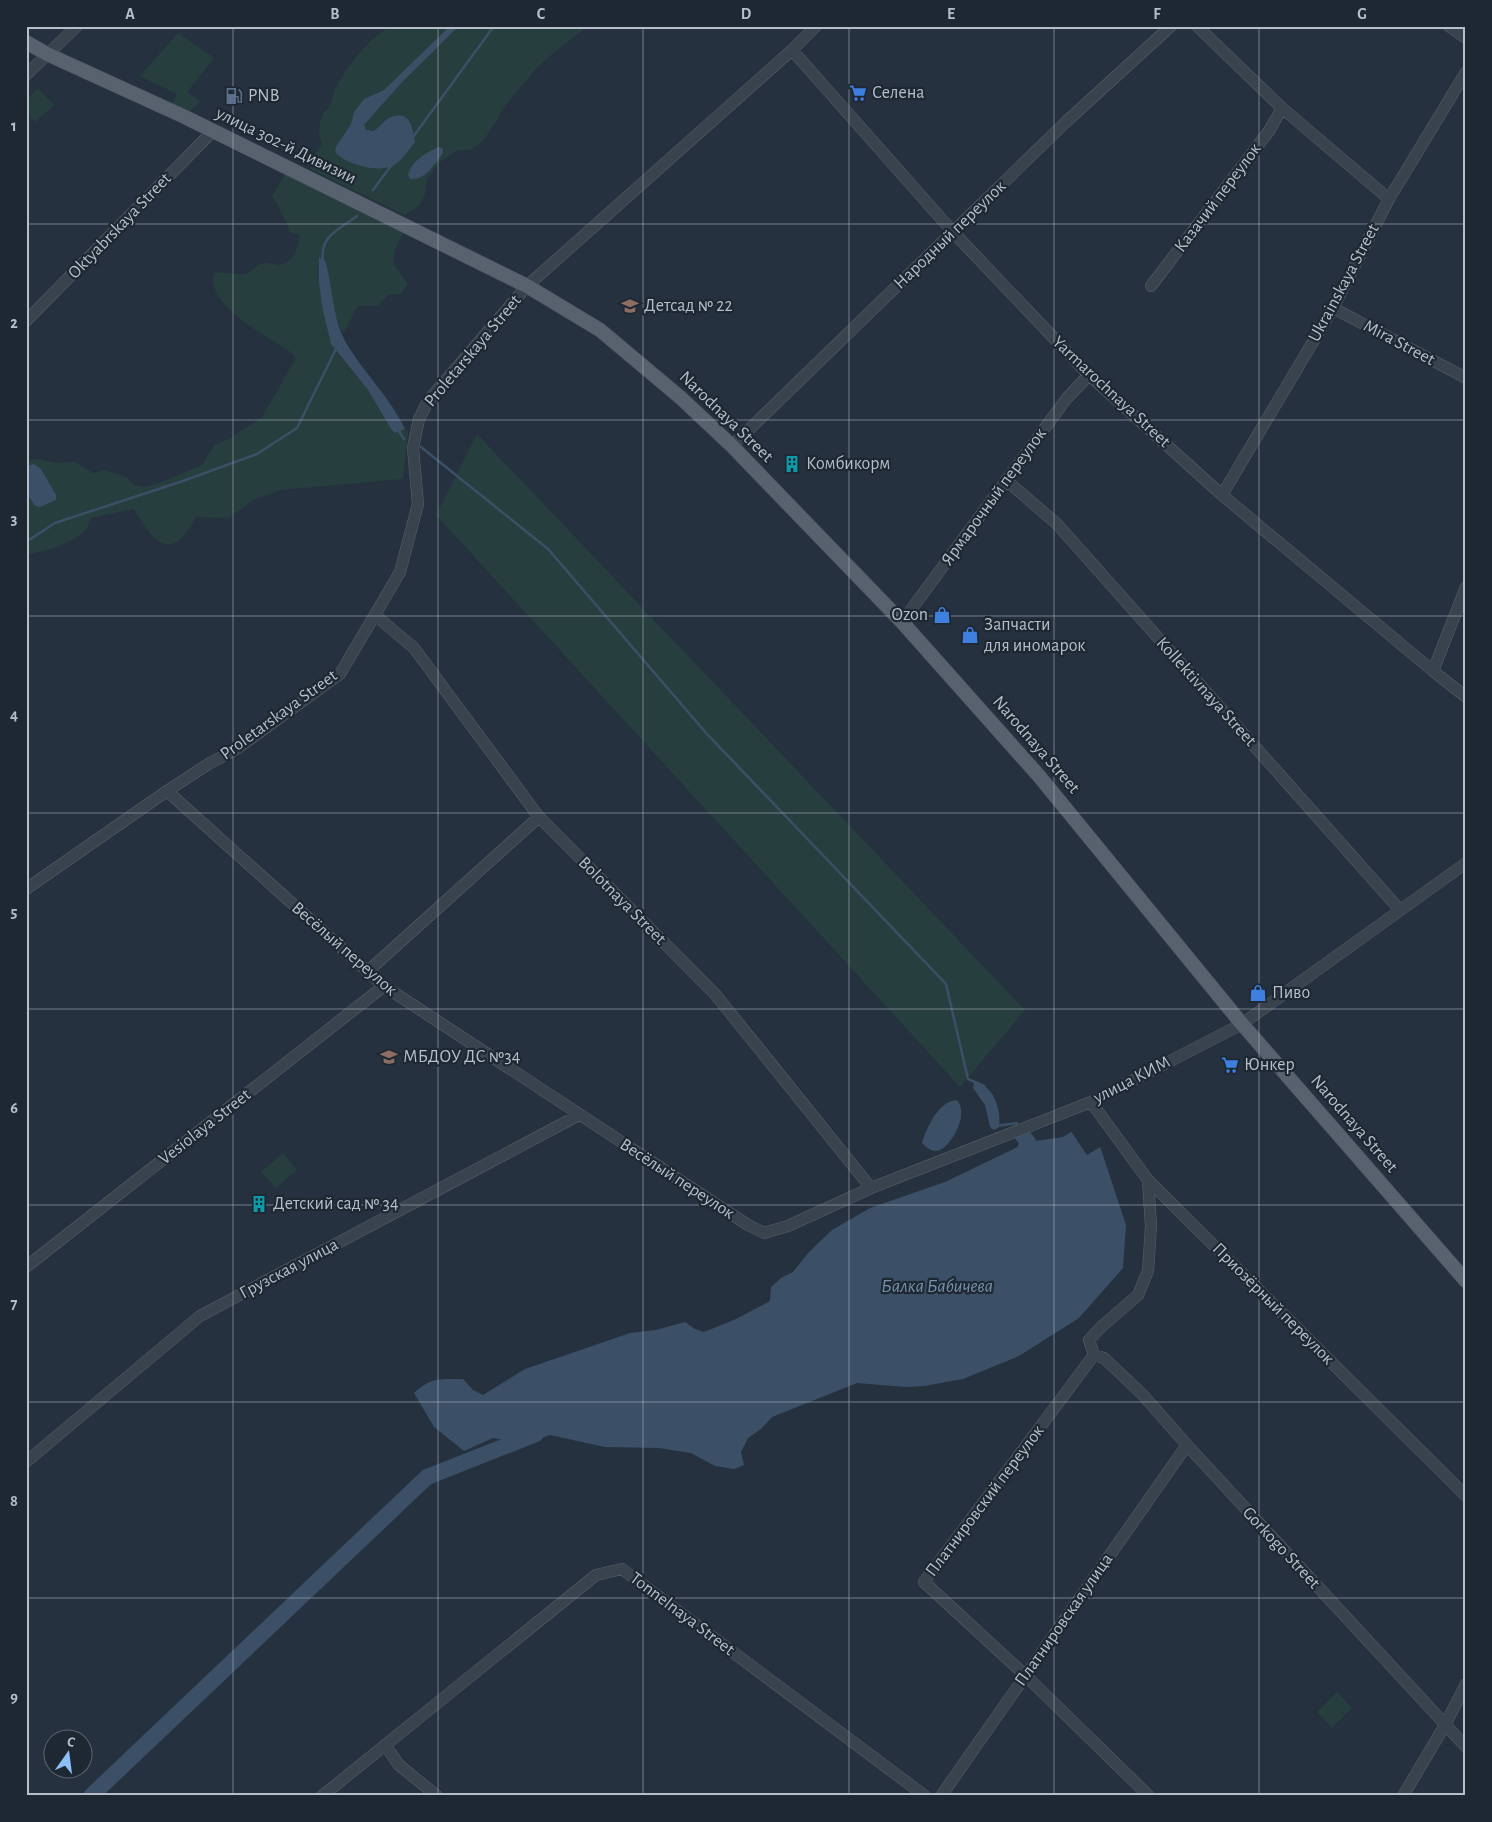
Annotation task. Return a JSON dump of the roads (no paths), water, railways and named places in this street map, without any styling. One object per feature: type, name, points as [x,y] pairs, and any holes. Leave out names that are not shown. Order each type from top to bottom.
[{"type":"main road","name":"улица 302-й Дивизии","points":[[26,42],[47,54],[213,131],[527,286]]},
{"type":"main road","name":"Narodnaya Street","points":[[527,286],[600,330],[681,398],[732,446],[902,622],[1039,776],[1242,1024],[1466,1281]]},
{"type":"street","points":[[26,75],[77,26]]},
{"type":"street","name":"Proletarskaya Street","points":[[26,889],[167,791],[242,745],[340,674],[400,572],[418,504],[413,448],[419,419],[428,401],[527,286],[792,50],[816,26]]},
{"type":"street","name":"Народный переулок","points":[[732,446],[1067,121],[1171,26]]},
{"type":"street","points":[[1197,26],[1282,108],[1389,199]]},
{"type":"street","points":[[1449,26],[1466,38]]},
{"type":"street","name":"Yarmarochnaya Street","points":[[792,50],[954,232],[1089,375],[1222,495],[1433,671],[1466,696]]},
{"type":"street","name":"Ukrainskaya Street","points":[[1222,495],[1333,308],[1389,199],[1466,72]]},
{"type":"street","name":"Казачий переулок","points":[[1151,286],[1269,130],[1282,108]]},
{"type":"street","name":"Oktyabrskaya Street","points":[[26,321],[213,131]]},
{"type":"street","name":"Mira Street","points":[[1333,308],[1466,378]]},
{"type":"street","name":"Ярмарочный переулок","points":[[902,622],[1067,398],[1089,375]]},
{"type":"street","name":"Kollektivnaya Street","points":[[1006,480],[1057,524],[1400,910]]},
{"type":"street","points":[[1433,671],[1466,587]]},
{"type":"street","name":"Bolotnaya Street","points":[[375,615],[414,648],[539,817],[714,994],[871,1188]]},
{"type":"street","name":"Весёлый переулок","points":[[167,791],[384,986],[748,1225],[764,1233]]},
{"type":"street","points":[[367,972],[539,817]]},
{"type":"street","name":"улица КИМ","points":[[764,1233],[788,1226],[871,1188],[1091,1102],[1242,1024],[1466,863]]},
{"type":"street","name":"Vesiolaya Street","points":[[26,1268],[384,986]]},
{"type":"street","name":"Приозёрный переулок","points":[[1091,1102],[1148,1180],[1466,1496]]},
{"type":"street","name":"Грузская улица","points":[[26,1462],[200,1316],[579,1115]]},
{"type":"street","points":[[1094,1354],[1089,1340],[1138,1295],[1148,1271],[1151,1226],[1148,1180]]},
{"type":"street","name":"Gorkogo Street","points":[[1094,1354],[1104,1358],[1142,1394],[1186,1446],[1466,1747]]},
{"type":"street","name":"Платнировский переулок","points":[[1094,1354],[924,1582],[1025,1675],[1149,1796]]},
{"type":"street","name":"Платнировская улица","points":[[941,1796],[1186,1446]]},
{"type":"street","name":"Tonnelnaya Street","points":[[322,1796],[596,1575],[622,1569],[925,1796]]},
{"type":"street","points":[[1403,1796],[1466,1684]]},
{"type":"street","points":[[386,1745],[399,1765],[437,1796]]},
{"type":"water","points":[[450,26],[459,26],[402,82],[364,125],[366,130],[374,131],[389,118],[401,115],[405,117],[411,125],[415,142],[404,156],[391,167],[383,168],[365,167],[340,157],[335,152],[336,147],[351,124],[354,112],[364,99],[384,90]]},
{"type":"water","points":[[439,147],[443,149],[443,153],[433,167],[421,177],[410,179],[408,175],[412,165],[425,154]]},
{"type":"water","points":[[319,257],[325,260],[336,316],[344,338],[393,408],[405,429],[395,433],[391,429],[368,390],[331,344],[322,306],[319,282]]},
{"type":"water","points":[[34,464],[41,469],[56,495],[56,500],[40,507],[35,506],[26,492],[26,466]]},
{"type":"water","points":[[974,1082],[987,1088],[996,1102],[999,1112],[999,1127],[994,1130],[990,1127],[985,1105],[973,1088]]},
{"type":"water","points":[[956,1100],[960,1105],[961,1112],[960,1121],[953,1137],[942,1149],[930,1150],[922,1143],[930,1123],[944,1105]]},
{"type":"water","name":"Балка Бабичева","points":[[1082,1125],[1083,1138],[1099,1143],[1126,1225],[1123,1268],[1079,1318],[1019,1356],[963,1379],[924,1386],[906,1387],[857,1383],[772,1417],[761,1429],[748,1438],[741,1452],[744,1465],[734,1469],[715,1466],[691,1453],[659,1448],[605,1447],[550,1435],[525,1444],[493,1438],[464,1451],[434,1427],[414,1393],[425,1384],[437,1380],[463,1379],[473,1390],[483,1395],[525,1369],[630,1333],[656,1330],[685,1322],[695,1329],[704,1332],[736,1319],[770,1301],[771,1287],[781,1278],[793,1272],[809,1252],[832,1230],[870,1208],[945,1182],[1028,1142],[1063,1137]]},
{"type":"waterway","points":[[413,137],[494,26]]},
{"type":"waterway","points":[[373,190],[393,163]]},
{"type":"waterway","points":[[323,261],[324,245],[328,239],[338,229],[357,216]]},
{"type":"waterway","points":[[26,542],[55,523],[183,481],[257,454],[297,428],[336,349]]},
{"type":"waterway","points":[[398,430],[404,439]]},
{"type":"waterway","points":[[421,447],[548,549],[707,734],[946,984],[968,1079],[984,1086]]},
{"type":"waterway","points":[[996,1126],[1017,1123]]},
{"type":"waterway","points":[[1020,1162],[1028,1142],[1023,1136]]},
{"type":"waterway","points":[[91,1796],[427,1477],[536,1434]]},
{"type":"place","name":"Селена","points":[[858,93]]},
{"type":"place","name":"PNB","points":[[234,96]]},
{"type":"place","name":"Детсад № 22","points":[[630,306]]},
{"type":"place","name":"Комбикорм","points":[[792,464]]},
{"type":"place","name":"Ozon","points":[[942,615]]},
{"type":"place","name":"Запчасти для иномарок","points":[[970,635]]},
{"type":"place","name":"Пиво","points":[[1258,993]]},
{"type":"place","name":"МБДОУ ДС №34","points":[[389,1057]]},
{"type":"place","name":"Юнкер","points":[[1230,1065]]},
{"type":"place","name":"Детский сад № 34","points":[[259,1204]]}]
